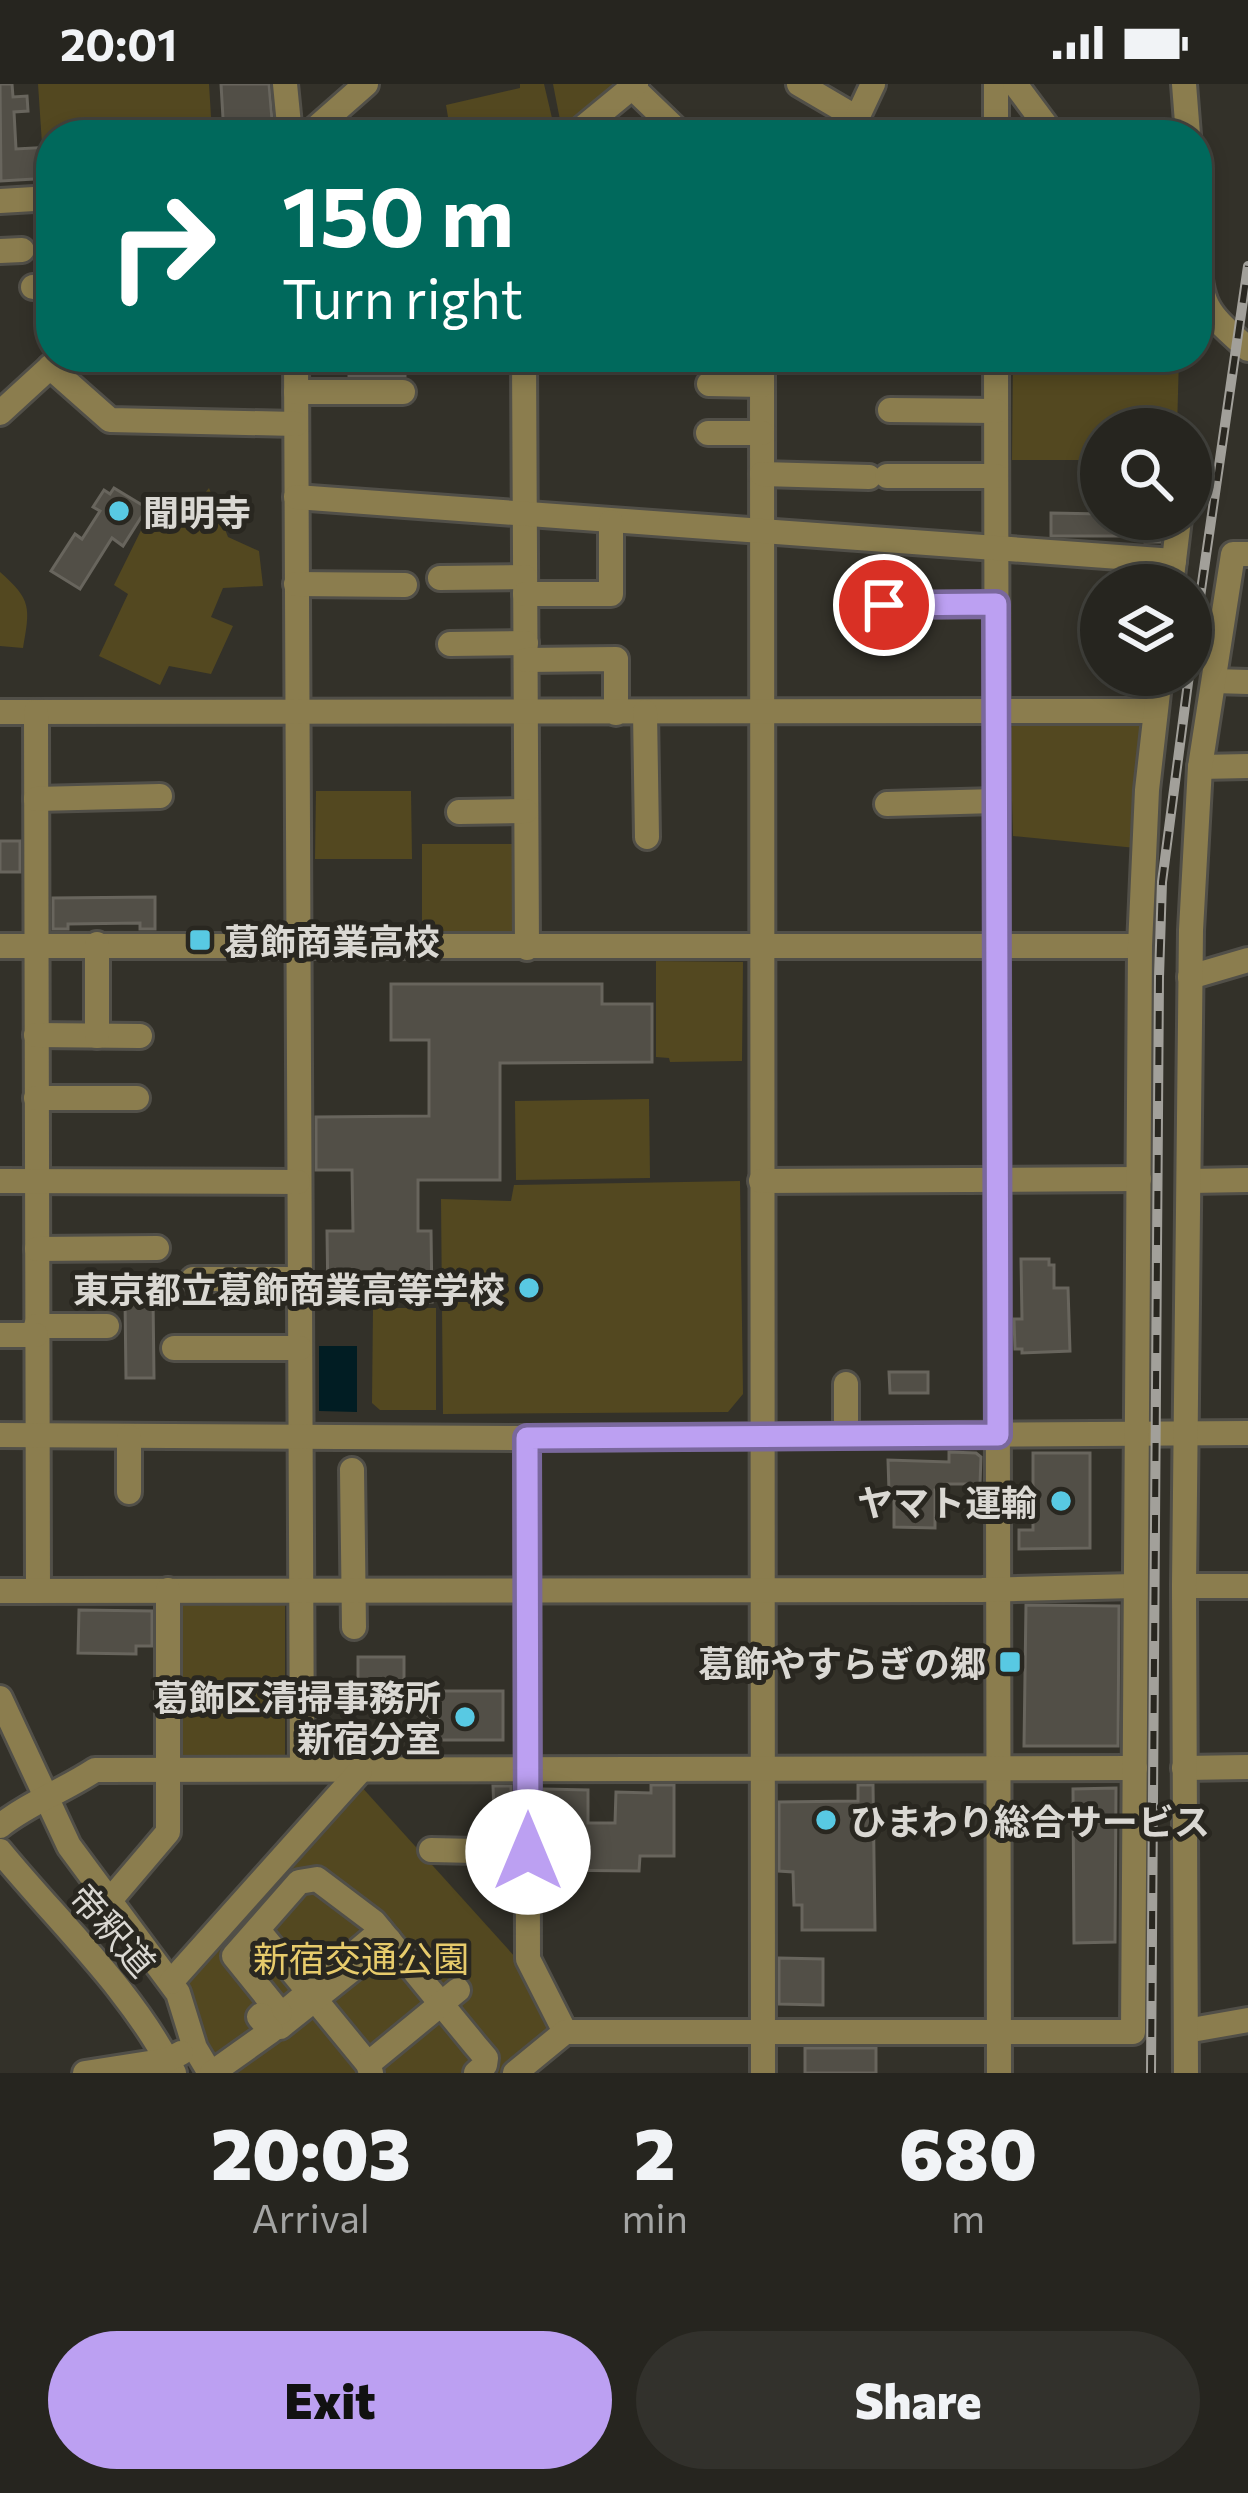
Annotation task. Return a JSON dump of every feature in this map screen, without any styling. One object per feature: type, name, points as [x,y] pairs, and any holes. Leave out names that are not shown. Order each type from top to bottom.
[{"type":"street","points":[[285,84],[289,120]]},
{"type":"street","points":[[325,120],[366,84]]},
{"type":"street","points":[[799,84],[844,120]]},
{"type":"street","points":[[856,120],[873,84]]},
{"type":"street","points":[[996,84],[996,120]]},
{"type":"street","points":[[1015,84],[1042,120]]},
{"type":"street","points":[[1184,84],[1187,120]]},
{"type":"street","points":[[592,120],[634,85],[668,120]]},
{"type":"street","points":[[0,201],[36,199]]},
{"type":"street","points":[[1212,316],[1248,349]]},
{"type":"street","points":[[0,413],[45,372]]},
{"type":"street","points":[[65,372],[110,420],[296,424]]},
{"type":"street","points":[[296,372],[299,1589],[307,1640],[302,1764]]},
{"type":"street","points":[[524,372],[526,948]]},
{"type":"street","points":[[762,372],[764,2073]]},
{"type":"street","points":[[996,372],[999,2073]]},
{"type":"street","points":[[709,385],[762,385]]},
{"type":"street","points":[[296,392],[403,392]]},
{"type":"street","points":[[890,410],[996,411]]},
{"type":"street","points":[[708,433],[762,433]]},
{"type":"street","points":[[762,474],[996,476]]},
{"type":"street","points":[[296,497],[996,549],[1106,564]]},
{"type":"street","points":[[440,578],[611,594],[611,522]]},
{"type":"street","points":[[1186,2073],[1184,1586],[1191,930],[1200,767],[1233,554],[1248,554]]},
{"type":"street","points":[[296,584],[406,585]]},
{"type":"street","points":[[884,605],[996,604]]},
{"type":"street","points":[[450,644],[616,659],[616,713]]},
{"type":"street","points":[[1214,681],[1248,682]]},
{"type":"street","points":[[515,2073],[565,2032],[1133,2032],[1139,946],[1157,696]]},
{"type":"street","points":[[0,712],[1155,711]]},
{"type":"street","points":[[36,712],[38,1591]]},
{"type":"street","points":[[645,712],[646,837]]},
{"type":"street","points":[[1200,767],[1248,766]]},
{"type":"street","points":[[36,799],[160,796]]},
{"type":"street","points":[[887,804],[995,801]]},
{"type":"street","points":[[459,812],[526,812]]},
{"type":"street","points":[[1191,930],[1238,962]]},
{"type":"street","points":[[97,944],[97,1036]]},
{"type":"street","points":[[0,946],[1139,946]]},
{"type":"street","points":[[1190,977],[1238,962]]},
{"type":"street","points":[[35,1035],[140,1036]]},
{"type":"street","points":[[36,1098],[136,1098]]},
{"type":"street","points":[[761,1181],[1139,1179]]},
{"type":"street","points":[[1190,1181],[1248,1180]]},
{"type":"street","points":[[0,1181],[298,1182]]},
{"type":"street","points":[[37,1249],[157,1248]]},
{"type":"street","points":[[193,1279],[299,1279]]},
{"type":"street","points":[[0,1335],[106,1326]]},
{"type":"street","points":[[174,1348],[300,1348]]},
{"type":"street","points":[[846,1384],[846,1435]]},
{"type":"street","points":[[0,1436],[1248,1433]]},
{"type":"street","points":[[129,1492],[130,1437]]},
{"type":"street","points":[[527,1438],[528,1959],[565,2032]]},
{"type":"street","points":[[352,1470],[354,1627]]},
{"type":"street","points":[[0,1591],[1135,1586]]},
{"type":"street","points":[[1184,1586],[1248,1586]]},
{"type":"street","points":[[111,1899],[168,1832],[168,1590]]},
{"type":"street","points":[[0,1699],[69,1846],[171,1982],[195,2048],[211,2073],[273,2021],[280,2026],[385,1935]]},
{"type":"street","points":[[0,1826],[94,1770],[302,1764],[360,1771],[527,1772],[1135,1768]]},
{"type":"street","points":[[1184,1768],[1248,1767]]},
{"type":"street","points":[[171,1982],[360,1771]]},
{"type":"street","points":[[431,1850],[528,1852]]},
{"type":"street","name":"帝釈道","points":[[0,1852],[127,1996],[171,2066]]},
{"type":"street","points":[[269,2024],[235,1959],[299,1882],[313,1878],[385,1935],[450,1997],[485,2058],[485,2065],[476,2073]]},
{"type":"street","points":[[0,1888],[27,1884]]},
{"type":"street","points":[[257,1930],[369,2068],[450,1997]]},
{"type":"street","points":[[1186,2031],[1248,2020]]},
{"type":"street","points":[[85,2073],[171,2066],[195,2048]]},
{"type":"green space","points":[[38,84],[209,84],[211,120],[40,120]]},
{"type":"green space","points":[[520,84],[544,84],[552,120],[448,120],[446,105],[520,88]]},
{"type":"green space","points":[[553,84],[617,84],[576,120],[560,120]]},
{"type":"green space","points":[[1013,372],[1179,372],[1178,408],[1080,408],[1080,460],[1012,460]]},
{"type":"green space","points":[[209,488],[228,537],[259,551],[263,586],[223,588],[211,617],[233,626],[211,674],[169,666],[160,685],[99,656],[128,594],[114,585],[158,496],[185,517]]},
{"type":"green space","points":[[0,572],[26,606],[23,648],[0,646]]},
{"type":"green space","points":[[1018,718],[1142,719],[1146,723],[1136,848],[1013,836],[1010,729]]},
{"type":"green space","points":[[316,791],[411,791],[412,859],[315,859]]},
{"type":"green space","points":[[422,844],[515,844],[515,937],[422,937]]},
{"type":"green space","points":[[656,961],[743,962],[742,1061],[670,1062],[656,1057]]},
{"type":"green space","points":[[649,1099],[650,1178],[516,1180],[515,1101]]},
{"type":"green space","points":[[740,1181],[743,1394],[728,1412],[443,1414],[441,1199],[511,1201],[514,1185]]},
{"type":"green space","points":[[373,1308],[436,1308],[436,1410],[380,1410],[372,1403]]},
{"type":"green space","points":[[183,1605],[285,1605],[285,1757],[180,1759],[174,1753],[176,1610]]},
{"type":"green space","name":"新宿交通公園","points":[[359,1784],[516,1958],[549,2026],[549,2037],[505,2073],[228,2073],[209,2052],[183,1983]]},
{"type":"water","points":[[319,1346],[357,1346],[357,1412],[319,1411]]},
{"type":"building","points":[[0,84],[12,84],[13,97],[27,96],[28,111],[14,112],[16,149],[36,148],[36,179],[1,181]]},
{"type":"building","points":[[221,84],[269,84],[272,120],[223,120]]},
{"type":"building","points":[[349,372],[405,372],[405,376],[349,376]]},
{"type":"building","points":[[114,488],[147,508],[123,546],[112,538],[80,589],[51,571],[75,534],[82,539],[100,511],[93,507],[104,490],[110,494]]},
{"type":"building","points":[[1051,513],[1080,514],[1080,536],[1051,536]]},
{"type":"building","points":[[0,841],[20,841],[20,872],[0,872]]},
{"type":"building","points":[[155,897],[155,929],[140,929],[140,923],[68,924],[68,929],[53,929],[53,898]]},
{"type":"building","points":[[391,984],[602,984],[602,1004],[652,1004],[652,1062],[500,1063],[500,1180],[418,1180],[418,1231],[431,1231],[432,1302],[328,1300],[327,1231],[353,1231],[352,1170],[316,1170],[316,1117],[429,1116],[429,1040],[391,1040]]},
{"type":"building","points":[[1021,1259],[1049,1259],[1049,1265],[1054,1265],[1054,1288],[1068,1288],[1070,1351],[1022,1353],[1015,1349],[1014,1319],[1022,1319]]},
{"type":"building","points":[[153,1298],[154,1378],[126,1378],[125,1299]]},
{"type":"building","points":[[889,1372],[928,1372],[928,1393],[890,1393]]},
{"type":"building","points":[[949,1452],[981,1457],[980,1484],[944,1484],[944,1490],[935,1490],[935,1528],[894,1527],[888,1460],[949,1462]]},
{"type":"building","name":"ヤマト運輸","points":[[1033,1453],[1090,1453],[1090,1548],[1019,1549],[1019,1530],[1033,1530]]},
{"type":"building","points":[[1026,1605],[1119,1606],[1118,1746],[1024,1746]]},
{"type":"building","points":[[79,1610],[152,1611],[152,1646],[136,1646],[136,1654],[78,1653]]},
{"type":"building","points":[[358,1657],[404,1657],[404,1685],[358,1685]]},
{"type":"building","points":[[427,1691],[503,1691],[503,1740],[427,1740]]},
{"type":"building","points":[[651,1785],[674,1785],[674,1856],[640,1856],[639,1871],[544,1870],[544,1789],[588,1790],[588,1823],[615,1823],[616,1792],[651,1793]]},
{"type":"building","points":[[858,1785],[873,1785],[875,1930],[802,1930],[802,1905],[794,1905],[793,1872],[779,1871],[779,1802],[858,1801]]},
{"type":"building","points":[[493,1786],[511,1786],[511,1835],[495,1835]]},
{"type":"building","points":[[1116,1788],[1115,1942],[1074,1943],[1073,1789]]},
{"type":"building","points":[[779,1958],[823,1959],[823,2005],[779,2004]]},
{"type":"building","points":[[805,2048],[876,2048],[876,2073],[805,2073]]},
{"type":"railway","points":[[1205,564],[1248,266]]},
{"type":"railway","points":[[1151,2073],[1159,977],[1162,882],[1186,696]]},
{"type":"place","name":"聞明寺","points":[[119,511]]},
{"type":"place","name":"葛飾商業高校","points":[[200,940]]},
{"type":"place","name":"東京都立葛飾商業高等学校","points":[[529,1288]]},
{"type":"place","name":"ヤマト運輸","points":[[1061,1501]]},
{"type":"place","name":"葛飾やすらぎの郷","points":[[1010,1662]]},
{"type":"place","name":"葛飾区清掃事務所 新宿分室","points":[[465,1717]]},
{"type":"place","name":"ひまわり総合サービス","points":[[826,1820]]},
{"type":"route","points":[[528,1852],[527,1438],[998,1435],[996,604],[884,605]]}]
